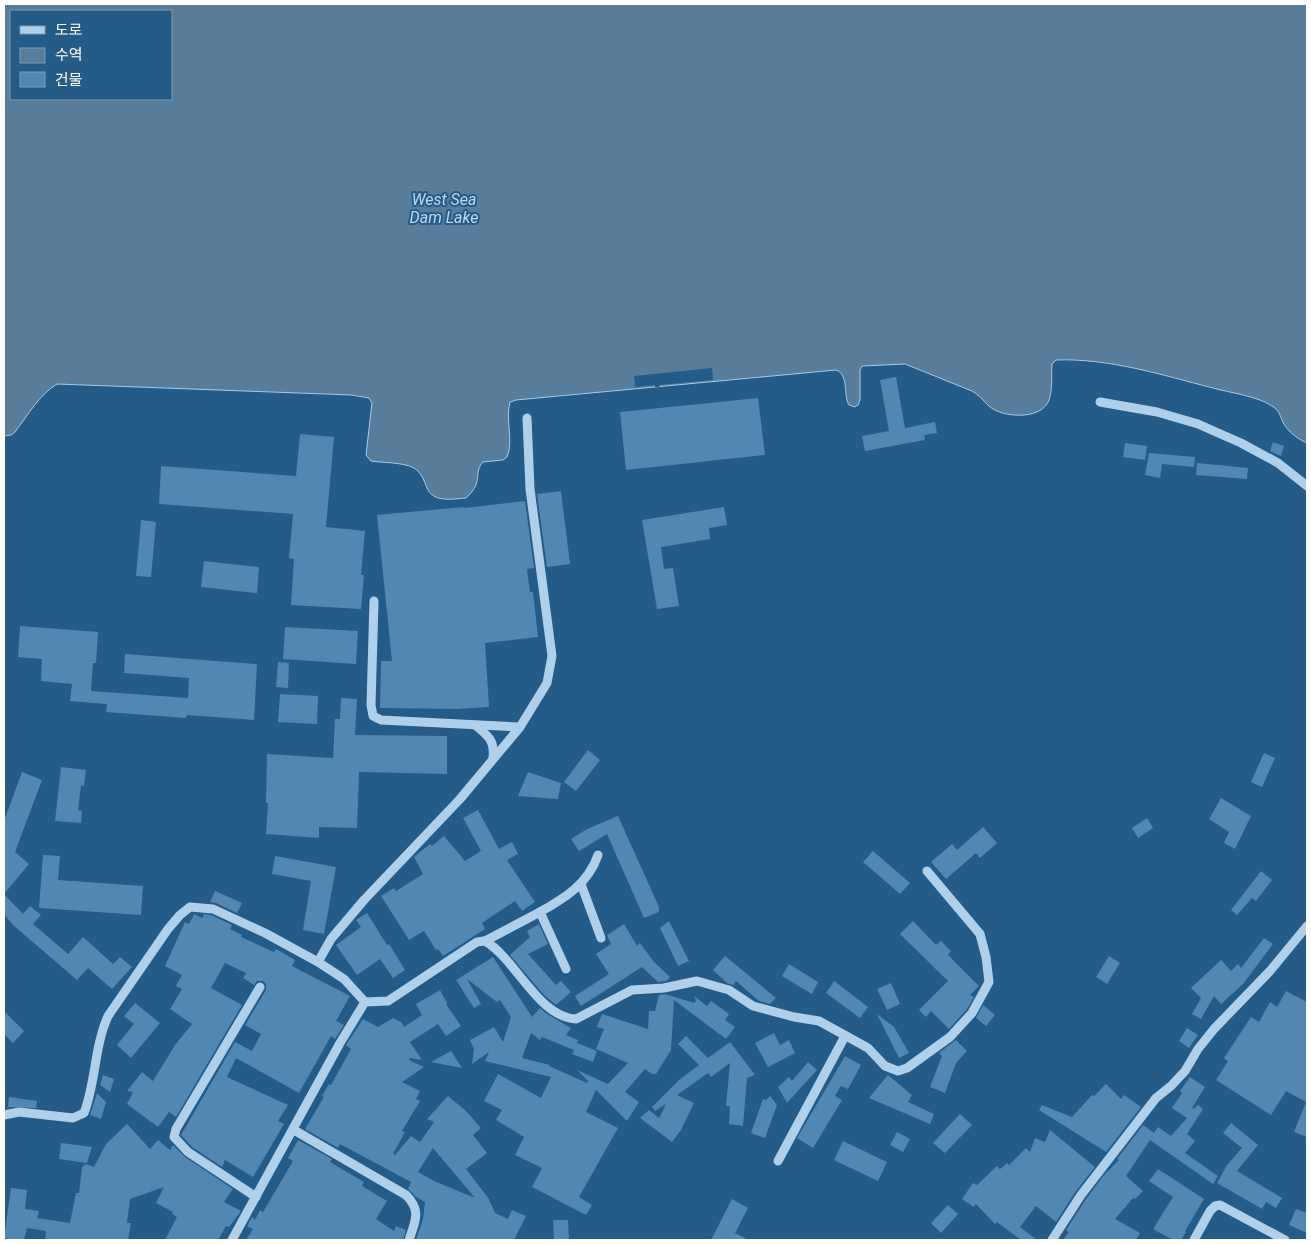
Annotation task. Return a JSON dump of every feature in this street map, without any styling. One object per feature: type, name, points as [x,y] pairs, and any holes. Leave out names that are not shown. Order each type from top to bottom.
[{"type":"street","points":[[1100,402],[1157,412],[1198,424],[1241,443],[1278,463],[1307,486]]},
{"type":"street","points":[[318,962],[331,939],[364,900],[428,834],[520,727],[547,683],[552,656],[530,489],[528,418]]},
{"type":"street","points":[[374,601],[370,705],[373,716],[381,720],[520,727]]},
{"type":"street","points":[[474,724],[488,735],[494,748],[493,759]]},
{"type":"street","points":[[365,1002],[388,1001],[477,942],[485,941],[559,901],[581,884],[589,875],[598,855]]},
{"type":"street","points":[[485,941],[491,944],[516,970],[548,1007],[566,1019],[576,1019],[632,990],[664,988],[697,981],[729,990],[753,1006],[794,1017],[819,1021],[868,1048],[885,1066],[898,1071],[907,1068],[950,1037],[972,1013],[989,982],[986,957],[980,934],[927,871]]},
{"type":"street","points":[[581,884],[601,938]]},
{"type":"street","points":[[4,1115],[19,1112],[73,1118],[84,1113],[101,1032],[108,1016],[168,929],[190,906],[213,909],[265,933],[318,962],[344,979],[365,1002]]},
{"type":"street","points":[[540,912],[566,969]]},
{"type":"street","points":[[1052,1240],[1081,1195],[1156,1098],[1185,1071],[1198,1049],[1270,971],[1307,926]]},
{"type":"street","points":[[256,1197],[188,1152],[174,1137],[176,1129],[260,987]]},
{"type":"street","points":[[232,1240],[340,1043],[365,1002]]},
{"type":"street","points":[[778,1161],[845,1036]]},
{"type":"street","points":[[294,1130],[410,1199],[414,1204],[417,1216],[409,1240]]},
{"type":"street","points":[[1194,1240],[1210,1211],[1215,1206],[1220,1205],[1286,1240]]},
{"type":"water","name":"West Sea Dam Lake","points":[[4,4],[1307,4],[1307,443],[1288,430],[1275,408],[1259,400],[1135,368],[1076,360],[1056,360],[1052,364],[1049,400],[1039,411],[1024,415],[999,412],[990,407],[972,391],[905,364],[862,366],[860,370],[860,400],[855,407],[849,405],[843,376],[836,370],[516,400],[510,402],[508,416],[510,444],[507,457],[503,460],[483,462],[479,467],[476,485],[473,490],[466,498],[455,499],[439,498],[430,493],[421,475],[414,468],[399,464],[371,461],[366,455],[372,403],[369,398],[352,395],[57,384],[39,400],[11,435],[4,436]]},
{"type":"pier","points":[[712,368],[713,380],[660,385],[659,387],[655,387],[655,385],[635,387],[634,376]]},
{"type":"building","points":[[896,377],[905,428],[935,422],[937,433],[924,435],[925,440],[865,451],[862,436],[889,431],[880,380]]},
{"type":"building","points":[[758,398],[765,455],[626,470],[620,412]]},
{"type":"building","points":[[300,434],[334,437],[326,527],[365,531],[361,575],[364,575],[361,609],[291,605],[294,559],[289,558],[293,514],[159,504],[161,466],[296,476]]},
{"type":"building","points":[[1273,442],[1284,446],[1281,456],[1270,451]]},
{"type":"building","points":[[1125,443],[1147,446],[1145,460],[1123,457]]},
{"type":"building","points":[[1149,453],[1195,457],[1194,467],[1162,464],[1160,478],[1145,475]]},
{"type":"building","points":[[1197,463],[1248,468],[1247,479],[1196,475]]},
{"type":"building","points":[[561,491],[570,564],[547,567],[537,494]]},
{"type":"building","points":[[525,501],[534,568],[527,569],[530,592],[533,592],[538,637],[485,643],[489,707],[457,709],[380,708],[381,661],[392,661],[377,515]]},
{"type":"building","points":[[724,507],[727,525],[709,528],[710,539],[661,547],[664,569],[673,568],[679,606],[657,609],[642,520]]},
{"type":"building","points":[[141,520],[156,522],[151,577],[136,576]]},
{"type":"building","points":[[204,561],[259,567],[257,593],[201,587]]},
{"type":"building","points":[[20,626],[98,632],[96,663],[93,663],[91,691],[188,698],[189,678],[124,673],[125,654],[257,664],[254,720],[187,715],[186,718],[106,712],[107,704],[70,701],[72,684],[41,681],[42,659],[18,657]]},
{"type":"building","points":[[285,627],[358,631],[356,664],[283,659]]},
{"type":"building","points":[[278,662],[289,663],[288,688],[276,687]]},
{"type":"building","points":[[280,694],[318,696],[317,724],[278,722]]},
{"type":"building","points":[[341,698],[357,699],[355,735],[447,736],[447,774],[359,772],[357,828],[319,827],[319,838],[266,834],[268,803],[266,803],[267,754],[333,758],[335,719],[340,719]]},
{"type":"building","points":[[588,750],[600,760],[576,791],[564,782]]},
{"type":"building","points":[[1264,753],[1275,758],[1262,787],[1251,782]]},
{"type":"building","points":[[61,767],[86,770],[84,786],[81,785],[78,810],[82,811],[81,823],[55,821]]},
{"type":"building","points":[[22,772],[42,780],[15,852],[29,864],[4,894],[4,821]]},
{"type":"building","points":[[528,772],[561,783],[558,799],[518,796]]},
{"type":"building","points":[[1221,798],[1251,816],[1235,849],[1224,843],[1229,832],[1209,819]]},
{"type":"building","points":[[478,810],[499,849],[512,842],[518,854],[507,860],[535,902],[522,911],[515,901],[482,923],[485,929],[443,956],[438,949],[436,950],[424,931],[409,940],[381,896],[394,888],[396,891],[423,874],[414,857],[444,836],[465,861],[481,851],[463,818]]},
{"type":"building","points":[[618,816],[659,907],[659,912],[644,918],[607,834],[579,851],[571,839],[587,829]]},
{"type":"building","points":[[1147,818],[1153,828],[1138,838],[1132,828]]},
{"type":"building","points":[[983,827],[997,843],[980,858],[976,853],[946,879],[931,862],[952,844],[957,850]]},
{"type":"building","points":[[873,851],[910,883],[900,894],[863,862]]},
{"type":"building","points":[[43,855],[60,856],[58,880],[143,886],[141,915],[39,908]]},
{"type":"building","points":[[275,856],[336,867],[324,934],[303,930],[311,881],[272,874]]},
{"type":"building","points":[[1261,871],[1272,880],[1256,901],[1252,898],[1237,915],[1231,910]]},
{"type":"building","points":[[215,891],[242,903],[237,913],[210,902]]},
{"type":"building","points":[[4,894],[23,914],[30,906],[41,915],[33,924],[68,954],[83,937],[113,964],[120,957],[132,967],[112,989],[88,968],[77,980],[13,925],[4,914]]},
{"type":"building","points":[[367,913],[405,970],[393,978],[380,959],[357,975],[336,945],[361,927],[356,920]]},
{"type":"building","points":[[194,914],[202,918],[204,914],[211,915],[232,925],[230,929],[242,935],[241,937],[274,952],[276,949],[295,960],[292,966],[350,996],[336,1021],[344,1025],[335,1039],[331,1036],[299,1093],[236,1058],[227,1077],[288,1105],[278,1121],[284,1124],[253,1177],[225,1160],[222,1167],[192,1147],[181,1135],[235,1042],[252,1051],[261,1034],[245,1025],[266,990],[266,984],[263,981],[257,981],[254,985],[243,978],[246,973],[225,963],[211,988],[242,1005],[176,1117],[169,1112],[158,1127],[127,1104],[133,1092],[127,1091],[142,1072],[153,1081],[175,1045],[192,1024],[170,1009],[182,989],[176,986],[182,975],[165,966],[185,922],[189,924]]},
{"type":"building","points":[[669,921],[689,961],[678,966],[660,928]]},
{"type":"building","points":[[913,921],[936,945],[941,941],[951,951],[948,955],[979,986],[970,995],[974,997],[967,1009],[949,1029],[931,1011],[926,1017],[919,1010],[948,981],[900,934]]},
{"type":"building","points":[[539,924],[548,944],[528,954],[556,985],[561,981],[571,992],[556,1005],[543,994],[510,955],[530,937],[527,931]]},
{"type":"building","points":[[624,924],[637,946],[640,943],[654,962],[670,977],[666,981],[658,982],[642,967],[581,1006],[575,996],[609,974],[596,954],[611,944],[607,935]]},
{"type":"building","points":[[1264,938],[1273,944],[1243,984],[1221,1004],[1214,996],[1201,1019],[1192,1014],[1201,998],[1191,988],[1221,960],[1231,971],[1238,964],[1241,968]]},
{"type":"building","points":[[725,956],[776,998],[770,1004],[759,1001],[736,981],[733,985],[727,983],[713,970]]},
{"type":"building","points":[[1109,956],[1120,963],[1107,984],[1096,977]]},
{"type":"building","points":[[493,957],[532,1017],[540,1008],[571,1028],[566,1035],[578,1040],[577,1043],[597,1051],[593,1062],[572,1054],[574,1050],[542,1037],[540,1040],[531,1033],[522,1058],[550,1065],[587,1083],[588,1081],[577,1070],[608,1084],[628,1063],[596,1049],[604,1029],[597,1027],[602,1014],[648,1029],[649,1011],[655,1011],[659,995],[665,994],[694,1003],[696,1001],[694,996],[707,1006],[711,1001],[729,1014],[725,1020],[735,1027],[726,1039],[674,1000],[671,1050],[656,1074],[652,1074],[645,1069],[625,1092],[639,1102],[627,1121],[596,1090],[586,1112],[618,1128],[579,1197],[592,1205],[586,1215],[532,1187],[542,1168],[515,1155],[524,1137],[496,1120],[502,1110],[484,1101],[498,1074],[541,1098],[551,1077],[485,1061],[489,1052],[472,1064],[474,1049],[470,1040],[494,1027],[503,1042],[511,1017],[500,1000],[497,1002],[467,979],[481,1004],[474,1008],[456,980]]},
{"type":"building","points":[[789,964],[818,982],[812,994],[782,976]]},
{"type":"building","points":[[834,981],[868,1007],[860,1018],[826,993]]},
{"type":"building","points":[[891,983],[900,1004],[887,1010],[877,989]]},
{"type":"building","points":[[440,990],[446,1004],[461,1026],[446,1036],[438,1024],[410,1042],[422,1060],[410,1058],[409,1060],[424,1067],[402,1082],[420,1091],[416,1099],[420,1101],[402,1131],[405,1132],[393,1154],[395,1155],[411,1136],[420,1142],[434,1122],[427,1119],[448,1096],[466,1111],[481,1128],[473,1135],[487,1153],[466,1169],[489,1199],[495,1213],[508,1219],[512,1210],[526,1216],[514,1240],[416,1240],[423,1219],[425,1202],[408,1189],[411,1182],[340,1144],[338,1148],[305,1129],[324,1097],[322,1096],[329,1084],[331,1085],[351,1049],[346,1045],[363,1019],[378,1027],[393,1018],[401,1022],[404,1027],[422,1015],[416,1004]],"holes":[[[433,1148],[475,1198],[434,1181],[418,1172]]]},
{"type":"building","points":[[1286,991],[1307,1002],[1307,1137],[1294,1132],[1306,1102],[1286,1091],[1271,1115],[1216,1080],[1228,1061],[1224,1058],[1251,1017],[1259,1022],[1270,1002],[1277,1007]]},
{"type":"building","points":[[135,1003],[160,1023],[131,1058],[117,1045],[134,1024],[124,1016]]},
{"type":"building","points":[[983,1005],[995,1015],[986,1026],[976,1018]]},
{"type":"building","points":[[4,1011],[24,1031],[13,1043],[4,1034]]},
{"type":"building","points":[[877,1014],[894,1027],[909,1053],[899,1058]]},
{"type":"building","points":[[1187,1028],[1198,1035],[1189,1048],[1179,1041]]},
{"type":"building","points":[[774,1033],[780,1045],[789,1040],[795,1053],[768,1067],[755,1043]]},
{"type":"building","points":[[686,1036],[708,1058],[730,1042],[755,1075],[747,1078],[743,1126],[729,1124],[730,1106],[726,1106],[730,1063],[711,1077],[708,1073],[677,1095],[694,1103],[681,1130],[672,1142],[640,1118],[649,1110],[659,1118],[666,1104],[655,1111],[652,1107],[679,1080],[699,1065],[678,1044]]},
{"type":"building","points":[[956,1040],[967,1051],[956,1063],[945,1093],[930,1087],[942,1056],[939,1053]]},
{"type":"building","points":[[451,1051],[462,1068],[431,1062]]},
{"type":"building","points":[[845,1056],[861,1065],[848,1089],[841,1086],[835,1096],[842,1100],[813,1148],[797,1138]]},
{"type":"building","points":[[808,1062],[817,1070],[787,1103],[778,1087],[789,1077],[792,1081]]},
{"type":"building","points":[[103,1075],[114,1079],[110,1092],[100,1085]]},
{"type":"building","points":[[888,1075],[912,1095],[908,1102],[934,1114],[930,1124],[869,1098]]},
{"type":"building","points":[[1190,1077],[1205,1087],[1192,1108],[1194,1109],[1198,1105],[1203,1109],[1187,1134],[1195,1141],[1185,1153],[1218,1176],[1213,1184],[1150,1140],[1126,1176],[1143,1191],[1135,1199],[1133,1198],[1115,1219],[1140,1233],[1136,1240],[1063,1240],[1069,1232],[1066,1230],[1086,1199],[1104,1175],[1119,1160],[1117,1159],[1143,1125],[1154,1133],[1158,1127],[1171,1136],[1187,1118],[1172,1108],[1182,1093],[1180,1091]]},
{"type":"building","points":[[1106,1084],[1121,1099],[1124,1095],[1141,1107],[1106,1152],[1039,1110],[1042,1105],[1072,1117],[1092,1095],[1094,1096]]},
{"type":"building","points":[[97,1093],[106,1102],[101,1119],[90,1115]]},
{"type":"building","points":[[770,1096],[777,1105],[765,1138],[751,1133],[763,1099],[766,1100]]},
{"type":"building","points":[[9,1097],[37,1101],[36,1108],[8,1107]]},
{"type":"building","points":[[960,1114],[972,1125],[945,1153],[933,1143]]},
{"type":"building","points":[[1231,1123],[1258,1145],[1237,1171],[1282,1198],[1276,1208],[1266,1202],[1262,1209],[1217,1183],[1227,1165],[1242,1148],[1223,1133]]},
{"type":"building","points":[[127,1124],[150,1149],[158,1140],[170,1150],[173,1145],[185,1157],[233,1189],[224,1202],[241,1211],[229,1227],[226,1226],[218,1240],[165,1240],[177,1217],[172,1214],[173,1212],[156,1203],[164,1187],[130,1199],[127,1223],[131,1223],[128,1240],[45,1240],[46,1231],[27,1228],[24,1240],[4,1238],[11,1188],[27,1190],[25,1209],[39,1211],[37,1218],[70,1223],[76,1193],[79,1193],[82,1167],[86,1164],[94,1167],[106,1144]]},
{"type":"building","points":[[1050,1130],[1095,1167],[1076,1191],[1056,1222],[1036,1206],[1020,1227],[1037,1240],[1021,1240],[997,1222],[995,1224],[976,1204],[974,1207],[962,1199],[973,1183],[977,1185],[997,1166],[1000,1169],[1007,1163],[1009,1165],[1026,1148],[1030,1152],[1035,1138],[1045,1142]]},
{"type":"building","points":[[897,1132],[910,1139],[903,1152],[890,1145]]},
{"type":"building","points":[[298,1140],[332,1159],[330,1162],[364,1182],[362,1186],[387,1201],[376,1219],[394,1231],[396,1226],[406,1230],[403,1240],[246,1240],[253,1229],[247,1226],[252,1217],[255,1220],[260,1210],[263,1212],[293,1161],[288,1158]]},
{"type":"building","points":[[843,1141],[887,1162],[878,1181],[834,1160]]},
{"type":"building","points":[[61,1143],[92,1147],[87,1163],[59,1159]]},
{"type":"building","points":[[1158,1169],[1204,1199],[1181,1240],[1173,1240],[1153,1229],[1173,1197],[1149,1181]]},
{"type":"building","points":[[732,1199],[748,1208],[735,1233],[749,1240],[711,1240]]},
{"type":"building","points":[[948,1205],[958,1214],[941,1233],[931,1223]]},
{"type":"building","points":[[1296,1209],[1307,1213],[1307,1233],[1289,1225]]},
{"type":"building","points":[[553,1220],[568,1220],[569,1240],[554,1240]]}]
